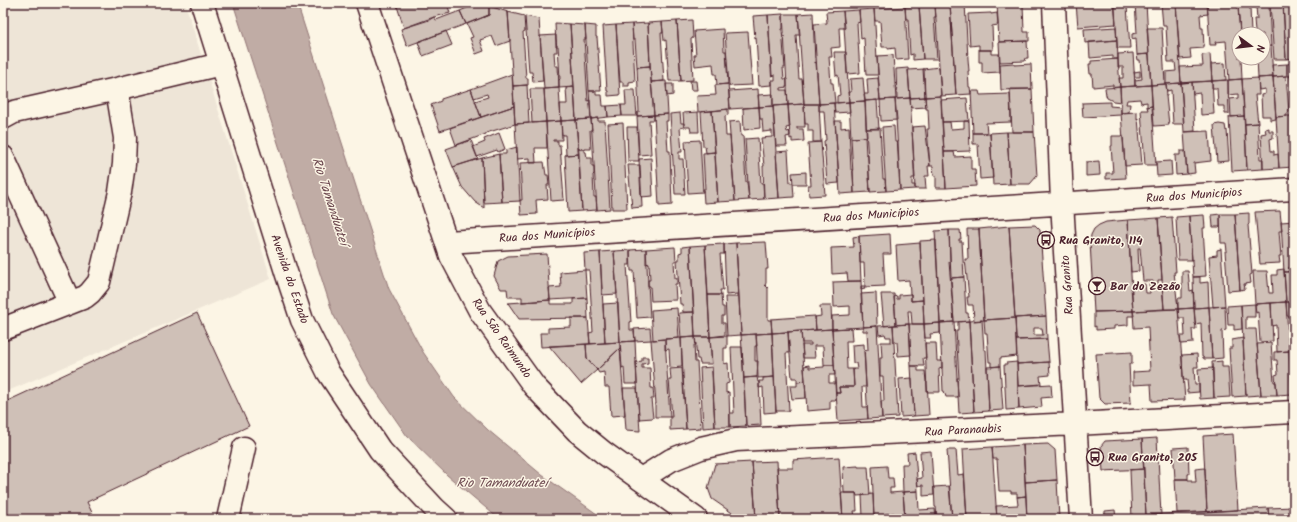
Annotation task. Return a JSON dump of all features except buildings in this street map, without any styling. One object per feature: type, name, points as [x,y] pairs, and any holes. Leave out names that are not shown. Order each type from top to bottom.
[{"type":"main road","name":"Avenida do Estado","points":[[202,3],[284,268],[302,320],[328,372],[380,450],[446,519]]},
{"type":"main road","name":"Rua São Raimundo","points":[[367,3],[451,256],[480,311],[534,386],[577,431],[696,519]]},
{"type":"main road","name":"Rua Granito","points":[[1054,3],[1062,202],[1081,519]]},
{"type":"main road","points":[[3,118],[14,112],[221,64]]},
{"type":"main road","points":[[3,328],[85,297],[99,282],[118,199],[124,164],[125,138],[117,89]]},
{"type":"main road","points":[[3,157],[70,303]]},
{"type":"main road","name":"Rua dos Municípios","points":[[447,242],[1062,202],[1123,200],[1294,189]]},
{"type":"main road","name":"Rua Paranaubis","points":[[641,479],[671,460],[701,448],[736,440],[1294,412]]},
{"type":"main road","points":[[228,519],[244,448]]},
{"type":"shaded area","points":[[3,3],[185,3],[271,279],[3,393]]},
{"type":"water","name":"Rio Tamanduateí","points":[[233,3],[297,3],[389,289],[423,352],[454,397],[488,430],[542,475],[604,519],[499,519],[447,475],[407,436],[371,384],[333,314]]},
{"type":"place","name":"Rua Granito, 114","points":[[1046,240]]},
{"type":"place","name":"Bar do Zezão","points":[[1097,286]]},
{"type":"place","name":"Rua Granito, 205","points":[[1095,457]]}]
